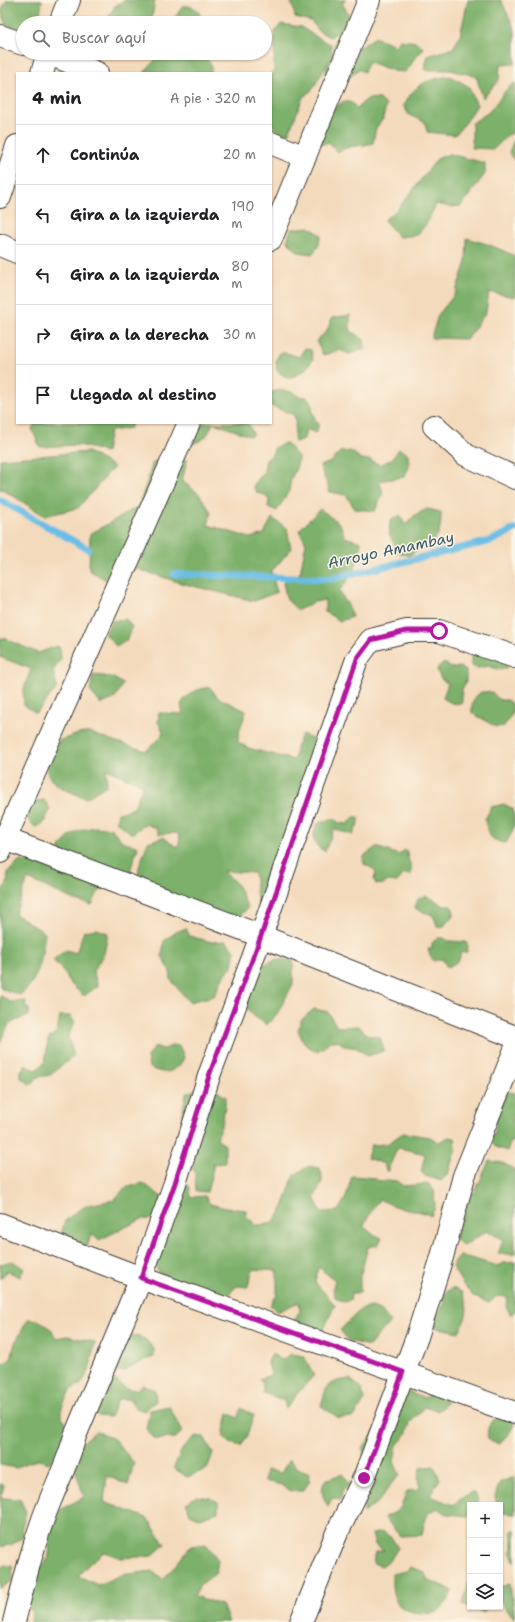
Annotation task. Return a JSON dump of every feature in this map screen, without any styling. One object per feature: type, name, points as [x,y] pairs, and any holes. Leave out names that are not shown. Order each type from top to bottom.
[{"type":"street","points":[[63,16],[69,0]]},
{"type":"street","points":[[272,237],[369,0]]},
{"type":"street","points":[[0,36],[16,42]]},
{"type":"street","points":[[42,72],[46,60]]},
{"type":"street","points":[[65,60],[95,72]]},
{"type":"street","points":[[272,143],[305,157]]},
{"type":"street","points":[[0,197],[16,149]]},
{"type":"street","points":[[0,245],[16,252]]},
{"type":"street","points":[[189,424],[2,843],[261,936],[515,1037]]},
{"type":"street","points":[[434,426],[466,455],[515,478]]},
{"type":"street","points":[[14,1622],[31,1560],[50,1502],[69,1458],[75,1436],[141,1278],[175,1183],[210,1073],[261,936],[357,659],[371,640],[406,631],[439,631],[515,657]]},
{"type":"street","points":[[300,1622],[336,1535],[364,1478],[419,1330],[442,1257],[464,1176],[515,1050]]},
{"type":"street","points":[[0,1224],[141,1278],[515,1413]]},
{"type":"green space","points":[[7,0],[42,0],[40,16],[16,16],[16,28],[6,26],[1,11]]},
{"type":"green space","points":[[125,0],[155,0],[152,16],[109,16],[115,6]]},
{"type":"green space","points":[[290,0],[346,0],[342,3],[349,15],[340,31],[330,37],[320,32],[311,21],[295,17]]},
{"type":"green space","points":[[468,0],[501,0],[515,30],[515,64],[500,65],[499,80],[483,98],[476,76],[450,70],[424,70],[428,56],[453,48],[460,36]]},
{"type":"green space","points":[[183,6],[187,6],[194,8],[199,12],[200,16],[176,16]]},
{"type":"green space","points":[[281,24],[301,27],[331,44],[332,56],[312,90],[303,97],[289,133],[277,133],[272,123],[272,73],[274,70],[275,32]]},
{"type":"green space","points":[[375,37],[395,46],[400,40],[417,42],[424,49],[413,60],[410,67],[405,72],[394,71],[369,62],[364,72],[358,69],[351,76],[344,77],[326,73],[326,68],[334,56],[335,39],[350,46],[361,47]]},
{"type":"green space","points":[[155,60],[207,60],[211,64],[211,72],[145,72]]},
{"type":"green space","points":[[450,76],[468,86],[477,105],[467,121],[455,135],[427,132],[425,122],[409,115],[403,105],[413,91],[422,84],[434,79]]},
{"type":"green space","points":[[515,83],[515,132],[508,135],[494,149],[472,148],[472,123],[489,112],[506,90]]},
{"type":"green space","points":[[369,98],[380,99],[386,105],[383,119],[376,128],[373,143],[349,147],[337,152],[329,142],[320,145],[329,112],[344,101],[352,103],[358,109],[361,104]]},
{"type":"green space","points":[[515,140],[515,162],[509,152]]},
{"type":"green space","points":[[449,154],[485,163],[485,174],[461,206],[451,207],[436,204],[427,223],[417,235],[399,237],[384,220],[399,208],[437,159]]},
{"type":"green space","points":[[309,227],[321,235],[318,247],[312,254],[298,252],[287,241],[291,229]]},
{"type":"green space","points":[[467,238],[490,245],[515,256],[515,297],[489,292],[486,312],[467,339],[431,338],[438,315],[455,294],[466,262]]},
{"type":"green space","points":[[350,315],[350,330],[364,340],[365,349],[349,354],[340,350],[323,355],[316,341],[327,331],[332,318]]},
{"type":"green space","points":[[305,348],[311,350],[313,359],[305,370],[289,379],[277,371],[276,360],[280,353],[287,353],[299,357]]},
{"type":"green space","points":[[281,390],[292,392],[298,396],[306,397],[311,400],[314,416],[319,424],[316,433],[306,429],[304,439],[295,442],[294,415],[272,406],[272,392]]},
{"type":"green space","points":[[34,424],[132,424],[130,428],[110,431],[106,452],[79,445],[40,447],[32,429]]},
{"type":"green space","points":[[185,424],[213,424],[205,438],[189,444]]},
{"type":"green space","points":[[217,424],[248,424],[253,434],[250,436]]},
{"type":"green space","points":[[286,443],[299,458],[291,478],[289,491],[277,511],[268,507],[269,500],[265,495],[257,493],[253,486],[264,471],[266,460],[272,455],[275,447]]},
{"type":"green space","points":[[399,449],[408,454],[409,467],[404,477],[379,481],[383,492],[375,511],[355,509],[346,495],[330,492],[320,466],[331,462],[340,452],[351,451],[361,459],[370,460],[380,465],[392,459]]},
{"type":"green space","points":[[88,452],[114,467],[78,508],[45,516],[2,489],[0,490],[0,459]]},
{"type":"green space","points":[[170,457],[187,460],[182,481],[199,494],[211,512],[208,525],[250,538],[264,534],[272,518],[287,528],[291,549],[271,572],[277,592],[254,601],[181,583],[119,563],[108,581],[89,570],[90,534],[139,506],[153,462]]},
{"type":"green space","points":[[320,509],[340,524],[345,537],[361,542],[357,562],[348,580],[339,591],[348,605],[352,617],[340,621],[325,612],[325,600],[314,602],[298,610],[287,600],[283,583],[300,573],[306,543],[299,530]]},
{"type":"green space","points":[[427,509],[441,512],[441,524],[437,536],[426,549],[421,547],[409,556],[398,552],[389,534],[390,521],[400,515],[405,525],[415,515]]},
{"type":"green space","points":[[126,619],[132,627],[126,641],[116,646],[105,634],[112,621]]},
{"type":"green space","points":[[0,638],[4,638],[38,653],[57,646],[60,648],[61,659],[53,671],[57,688],[36,713],[24,705],[23,691],[31,669],[0,657]]},
{"type":"green space","points":[[475,650],[506,663],[507,667],[501,670],[488,666],[478,668],[471,666],[471,654]]},
{"type":"green space","points":[[445,663],[451,668],[460,667],[466,671],[466,682],[462,689],[462,702],[457,704],[443,698],[448,683],[442,680],[437,671],[438,667]]},
{"type":"green space","points":[[93,675],[112,677],[123,684],[114,699],[101,704],[90,691]]},
{"type":"green space","points":[[210,687],[217,697],[246,711],[238,742],[248,748],[294,760],[296,748],[302,734],[313,738],[319,757],[314,792],[316,813],[299,836],[271,892],[258,905],[254,873],[223,871],[237,884],[248,908],[221,933],[182,915],[175,904],[138,876],[139,867],[148,842],[163,837],[178,848],[180,837],[176,833],[159,834],[156,828],[145,824],[132,834],[116,821],[118,813],[134,808],[143,785],[106,769],[107,785],[86,798],[54,783],[47,772],[48,761],[58,741],[78,734],[93,734],[146,751],[161,737],[163,731],[158,722],[159,713],[183,714],[181,704],[190,694],[197,690]]},
{"type":"green space","points":[[481,692],[492,692],[499,700],[507,700],[513,705],[512,714],[504,726],[496,727],[472,713],[473,701]]},
{"type":"green space","points":[[44,800],[50,809],[44,823],[35,827],[24,815],[30,802]]},
{"type":"green space","points":[[504,804],[513,809],[514,820],[513,830],[506,843],[500,842],[490,836],[485,819],[491,807]]},
{"type":"green space","points":[[354,817],[359,817],[359,822],[353,835],[334,829],[325,851],[315,843],[314,833],[317,824],[330,819],[335,819],[339,823],[348,824]]},
{"type":"green space","points":[[96,827],[112,829],[122,841],[138,847],[129,874],[58,852],[65,841],[73,834],[78,831]]},
{"type":"green space","points":[[376,847],[399,855],[404,850],[407,852],[411,875],[404,874],[397,882],[388,881],[379,885],[376,884],[374,880],[376,872],[364,864],[363,859],[365,855]]},
{"type":"green space","points":[[20,861],[39,863],[55,872],[62,864],[110,886],[98,892],[92,905],[72,899],[28,879],[15,914],[45,933],[41,959],[36,975],[27,989],[20,995],[0,988],[0,892],[7,884],[8,872]]},
{"type":"green space","points":[[425,896],[435,900],[443,906],[451,906],[453,909],[454,914],[444,926],[437,927],[434,917],[429,913],[415,908],[418,899]]},
{"type":"green space","points":[[186,928],[189,936],[212,942],[226,941],[235,950],[232,966],[222,979],[214,996],[189,1002],[171,980],[170,971],[162,956],[164,941],[176,932]]},
{"type":"green space","points":[[97,929],[108,933],[104,954],[93,971],[98,986],[84,996],[70,983],[65,973],[53,960],[66,950],[76,953],[84,931]]},
{"type":"green space","points":[[437,938],[444,938],[449,941],[466,942],[468,946],[467,952],[460,953],[460,958],[456,963],[447,967],[442,959],[434,961],[430,956],[428,949],[432,949],[432,943]]},
{"type":"green space","points":[[277,959],[293,960],[293,984],[277,1014],[267,1025],[254,1016],[243,1004],[260,966]]},
{"type":"green space","points":[[0,995],[10,1002],[26,1001],[25,1007],[29,1009],[29,1015],[9,1024],[0,1043]]},
{"type":"green space","points":[[314,1009],[328,1012],[337,1027],[359,1026],[367,1035],[380,1037],[384,1051],[368,1056],[357,1048],[345,1046],[338,1041],[330,1041],[317,1051],[310,1048],[303,1040],[298,1030],[301,1020]]},
{"type":"green space","points":[[60,1016],[70,1016],[75,1022],[68,1037],[74,1056],[50,1075],[38,1077],[31,1085],[21,1078],[21,1071],[25,1065],[36,1070],[45,1062],[48,1039],[57,1032]]},
{"type":"green space","points":[[175,1045],[180,1047],[184,1057],[178,1067],[174,1070],[165,1072],[154,1070],[149,1067],[147,1057],[155,1046],[163,1049]]},
{"type":"green space","points":[[206,1084],[226,1097],[223,1120],[217,1138],[225,1145],[225,1163],[214,1164],[207,1192],[196,1191],[195,1172],[178,1148],[193,1135],[182,1114],[186,1094]]},
{"type":"green space","points":[[508,1092],[515,1093],[515,1110],[513,1121],[515,1125],[515,1142],[511,1141],[507,1151],[496,1147],[491,1142],[496,1127],[493,1114]]},
{"type":"green space","points":[[403,1133],[430,1137],[439,1142],[449,1137],[455,1138],[456,1148],[448,1174],[441,1181],[425,1176],[421,1172],[425,1154],[400,1148],[397,1149],[387,1172],[384,1164],[367,1158],[371,1145],[387,1144]]},
{"type":"green space","points":[[489,1161],[503,1163],[515,1170],[515,1254],[498,1254],[503,1239],[487,1231],[463,1246],[442,1225],[442,1208],[475,1192]]},
{"type":"green space","points":[[309,1166],[319,1168],[321,1172],[321,1183],[314,1197],[321,1212],[338,1211],[346,1197],[352,1176],[375,1178],[378,1181],[397,1181],[403,1186],[429,1184],[434,1189],[435,1207],[431,1216],[400,1208],[379,1200],[363,1226],[371,1233],[382,1238],[378,1245],[368,1247],[360,1277],[360,1293],[351,1293],[350,1301],[344,1302],[335,1297],[333,1288],[335,1280],[318,1267],[315,1282],[335,1305],[323,1331],[316,1336],[299,1328],[294,1320],[300,1311],[299,1302],[277,1312],[270,1305],[277,1295],[277,1271],[253,1269],[248,1287],[237,1286],[221,1301],[179,1287],[161,1275],[155,1266],[152,1253],[162,1220],[142,1219],[99,1240],[91,1234],[88,1245],[80,1252],[60,1244],[65,1221],[76,1212],[88,1205],[114,1200],[125,1188],[143,1183],[170,1203],[177,1194],[189,1185],[191,1197],[205,1196],[210,1204],[226,1208],[246,1210],[246,1216],[256,1225],[269,1224],[280,1213],[294,1175]]},
{"type":"green space","points":[[459,1256],[498,1266],[504,1263],[515,1262],[515,1311],[511,1315],[506,1307],[507,1297],[497,1296],[489,1303],[474,1297],[462,1283],[452,1267]]},
{"type":"green space","points":[[13,1261],[24,1269],[20,1277],[7,1271],[0,1279],[0,1264]]},
{"type":"green space","points":[[452,1288],[462,1292],[467,1308],[466,1317],[459,1332],[429,1326],[429,1318],[441,1311],[445,1293]]},
{"type":"green space","points":[[372,1307],[382,1311],[390,1322],[369,1346],[349,1341],[340,1330],[361,1309]]},
{"type":"green space","points":[[28,1319],[37,1320],[45,1324],[56,1338],[67,1336],[95,1342],[89,1371],[81,1384],[71,1389],[62,1407],[62,1418],[69,1426],[59,1450],[49,1463],[38,1460],[26,1463],[17,1468],[0,1465],[0,1366],[11,1359],[15,1343]]},
{"type":"green space","points":[[132,1335],[145,1339],[154,1349],[154,1357],[125,1371],[113,1371],[123,1340]]},
{"type":"green space","points":[[272,1354],[282,1360],[291,1354],[304,1356],[314,1375],[286,1409],[284,1400],[263,1393],[263,1384],[259,1379],[271,1375],[268,1362]]},
{"type":"green space","points":[[114,1379],[127,1389],[135,1390],[143,1385],[155,1390],[156,1401],[144,1411],[134,1407],[130,1399],[118,1399],[110,1417],[98,1416],[82,1403],[93,1389],[108,1393]]},
{"type":"green space","points":[[350,1379],[361,1388],[365,1400],[354,1417],[339,1418],[321,1406],[323,1398],[329,1385],[337,1381]]},
{"type":"green space","points":[[438,1389],[448,1395],[445,1405],[438,1411],[424,1407],[410,1423],[406,1435],[397,1445],[394,1462],[400,1475],[379,1501],[364,1513],[364,1487],[370,1462],[362,1449],[405,1390],[425,1398]]},
{"type":"green space","points":[[169,1406],[182,1432],[176,1438],[155,1439],[146,1429],[150,1410]]},
{"type":"green space","points":[[241,1408],[254,1415],[247,1436],[241,1446],[230,1443],[223,1436],[228,1413],[238,1418]]},
{"type":"green space","points":[[502,1415],[512,1417],[514,1424],[510,1432],[499,1444],[488,1439],[488,1427],[494,1419]]},
{"type":"green space","points":[[96,1431],[114,1439],[134,1463],[128,1485],[107,1476],[104,1502],[147,1518],[165,1544],[152,1556],[121,1558],[104,1552],[90,1563],[78,1576],[98,1585],[121,1575],[152,1571],[163,1580],[191,1546],[206,1544],[218,1560],[216,1573],[200,1585],[194,1596],[222,1605],[229,1622],[31,1622],[32,1613],[25,1601],[33,1576],[48,1559],[50,1548],[44,1531],[50,1515],[84,1497],[72,1460],[79,1445]]},
{"type":"green space","points":[[196,1436],[204,1437],[213,1453],[207,1469],[187,1477],[174,1468],[182,1450]]},
{"type":"green space","points":[[289,1460],[298,1468],[310,1473],[309,1482],[303,1491],[291,1491],[282,1485],[264,1481],[266,1470],[281,1473]]},
{"type":"green space","points":[[434,1466],[440,1479],[430,1496],[453,1505],[459,1499],[473,1492],[477,1497],[478,1502],[467,1502],[467,1516],[447,1514],[438,1508],[429,1512],[424,1524],[422,1535],[400,1536],[384,1517],[394,1513],[400,1508],[407,1491],[420,1489],[418,1478],[420,1468]]},
{"type":"green space","points":[[342,1474],[352,1484],[343,1490],[340,1500],[332,1498],[328,1506],[322,1493],[325,1480]]},
{"type":"green space","points":[[515,1477],[515,1514],[503,1513],[503,1502],[496,1502],[495,1496],[500,1482]]},
{"type":"green space","points":[[0,1483],[4,1486],[1,1498],[20,1499],[26,1512],[22,1527],[24,1537],[11,1545],[0,1547]]},
{"type":"green space","points":[[197,1496],[211,1498],[218,1502],[218,1512],[199,1518],[190,1514],[186,1503]]},
{"type":"green space","points":[[515,1529],[515,1563],[510,1552],[513,1546],[511,1532]]},
{"type":"green space","points":[[383,1532],[391,1537],[398,1548],[391,1559],[382,1566],[373,1563],[375,1552],[384,1550],[375,1545],[372,1534]]},
{"type":"green space","points":[[12,1565],[13,1580],[0,1589],[0,1567]]},
{"type":"green space","points":[[410,1567],[424,1572],[428,1580],[452,1591],[443,1607],[438,1611],[429,1614],[417,1613],[405,1609],[398,1604],[393,1593],[392,1574],[406,1571]]},
{"type":"green space","points":[[510,1584],[514,1618],[503,1605],[503,1586]]},
{"type":"green space","points":[[467,1590],[467,1607],[462,1605]]},
{"type":"green space","points":[[476,1610],[485,1610],[484,1613]]},
{"type":"waterway","name":"Arroyo Amambay","points":[[0,500],[88,549]]},
{"type":"waterway","name":"Arroyo Amambay","points":[[174,574],[331,579],[491,541],[515,529]]},
{"type":"route","points":[[364,1478],[403,1372],[141,1278],[175,1183],[210,1073],[261,936],[357,659],[371,640],[406,631],[439,631]]}]
